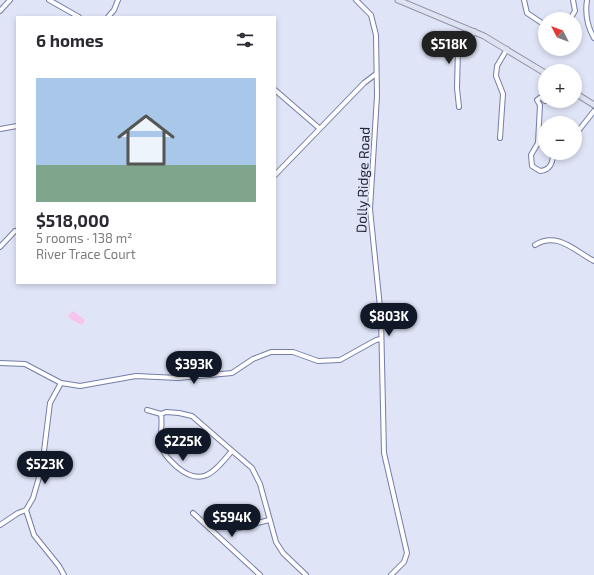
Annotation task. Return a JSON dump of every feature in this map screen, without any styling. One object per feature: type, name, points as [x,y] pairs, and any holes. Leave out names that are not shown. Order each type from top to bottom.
[{"type":"main road","points":[[398,0],[474,31],[538,69]]},
{"type":"main road","points":[[582,97],[594,105]]},
{"type":"street","points":[[0,11],[10,0]]},
{"type":"street","points":[[50,0],[77,16]]},
{"type":"street","points":[[109,16],[114,10],[118,0]]},
{"type":"street","name":"Dolly Ridge Road","points":[[356,0],[369,12],[374,23],[376,35],[377,96],[370,221],[381,317],[384,453],[407,553],[404,562],[391,575]]},
{"type":"street","points":[[524,0],[527,13],[538,20]]},
{"type":"street","points":[[572,0],[574,12]]},
{"type":"street","points":[[586,0],[588,26],[594,38]]},
{"type":"street","points":[[459,107],[456,88],[458,49],[470,39],[474,31]]},
{"type":"street","points":[[500,138],[502,94],[496,76],[497,66],[507,50]]},
{"type":"street","points":[[276,175],[319,128],[364,83],[376,74]]},
{"type":"street","points":[[276,91],[319,128]]},
{"type":"street","points":[[582,126],[594,111]]},
{"type":"street","points":[[0,129],[16,126]]},
{"type":"street","points":[[538,144],[531,155],[531,163],[537,170],[540,171],[548,169],[553,160]]},
{"type":"street","points":[[0,247],[15,231]]},
{"type":"street","points":[[535,245],[541,241],[557,241],[565,243],[594,261]]},
{"type":"street","points":[[0,363],[25,364],[61,384],[80,386],[136,376],[178,378],[232,373],[254,359],[271,352],[293,352],[318,361],[335,361],[343,359],[376,340],[381,339]]},
{"type":"street","points":[[0,525],[18,513],[26,510],[33,498],[42,467],[50,403],[61,384]]},
{"type":"street","points":[[147,410],[161,414],[166,412],[179,412],[192,416],[213,433],[231,452],[235,453],[252,468],[257,476],[276,542],[283,553],[306,575]]},
{"type":"street","points":[[161,414],[162,449],[168,459],[187,475],[194,477],[208,475],[231,452]]},
{"type":"street","points":[[26,510],[34,535],[59,566],[64,575]]},
{"type":"street","points":[[193,513],[260,575]]},
{"type":"street","points":[[235,529],[270,520]]},
{"type":"shaded area","points":[[73,311],[85,320],[82,325],[69,318],[68,316]]}]
